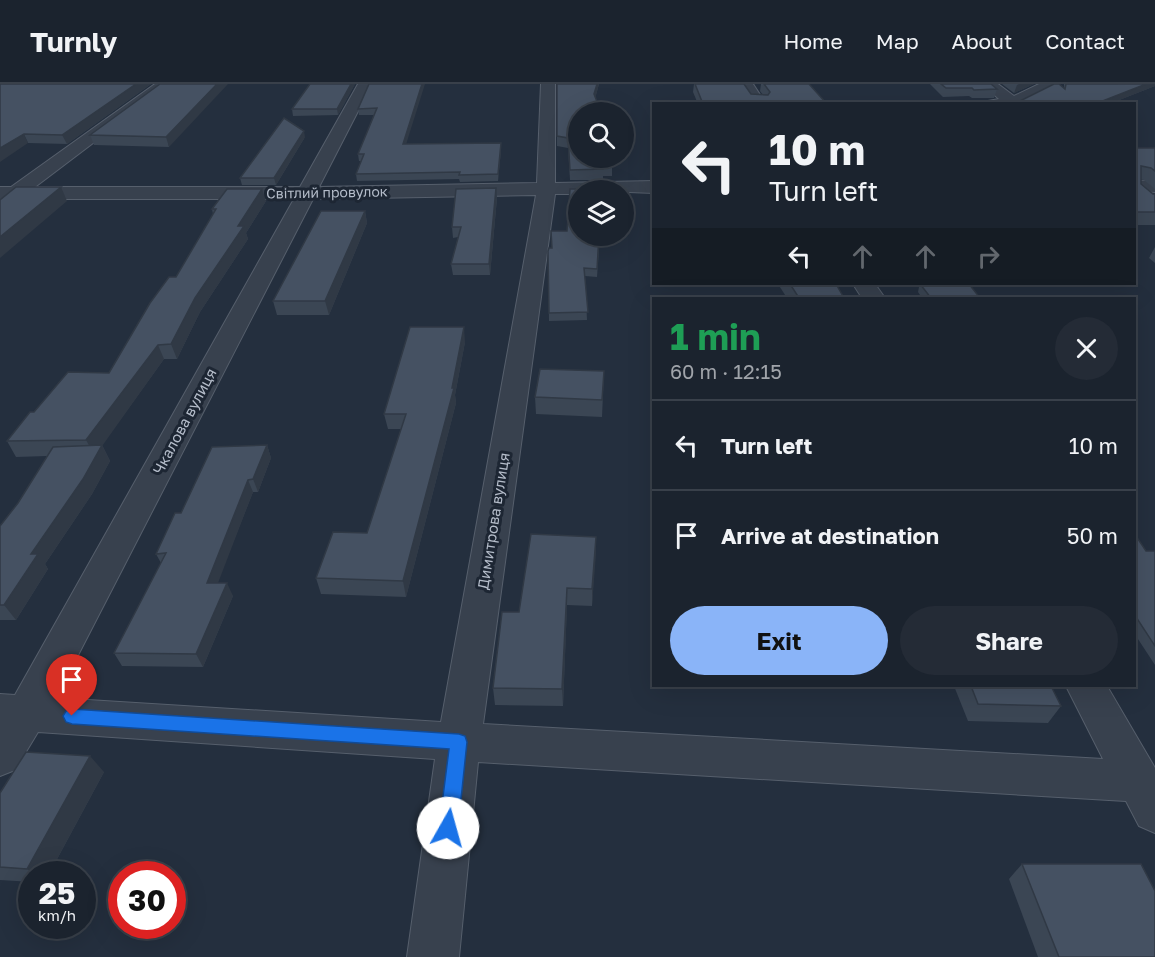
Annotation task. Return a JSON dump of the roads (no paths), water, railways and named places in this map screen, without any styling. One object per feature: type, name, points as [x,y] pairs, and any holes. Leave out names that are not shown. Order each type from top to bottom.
[{"type":"street","points":[[5,197],[164,84]]},
{"type":"street","name":"Чкалова вулиця","points":[[0,756],[13,713],[307,193],[365,84]]},
{"type":"street","name":"Димитрова вулиця","points":[[433,957],[459,742],[546,189],[548,84]]},
{"type":"street","points":[[746,84],[758,102]]},
{"type":"street","points":[[989,84],[1013,102],[1051,84]]},
{"type":"street","points":[[1136,186],[1155,186]]},
{"type":"street","points":[[1136,186],[1155,201]]},
{"type":"street","name":"Світлий провулок","points":[[5,197],[652,187]]},
{"type":"street","points":[[1087,687],[1147,796]]},
{"type":"street","points":[[13,713],[459,742],[1147,796]]}]
